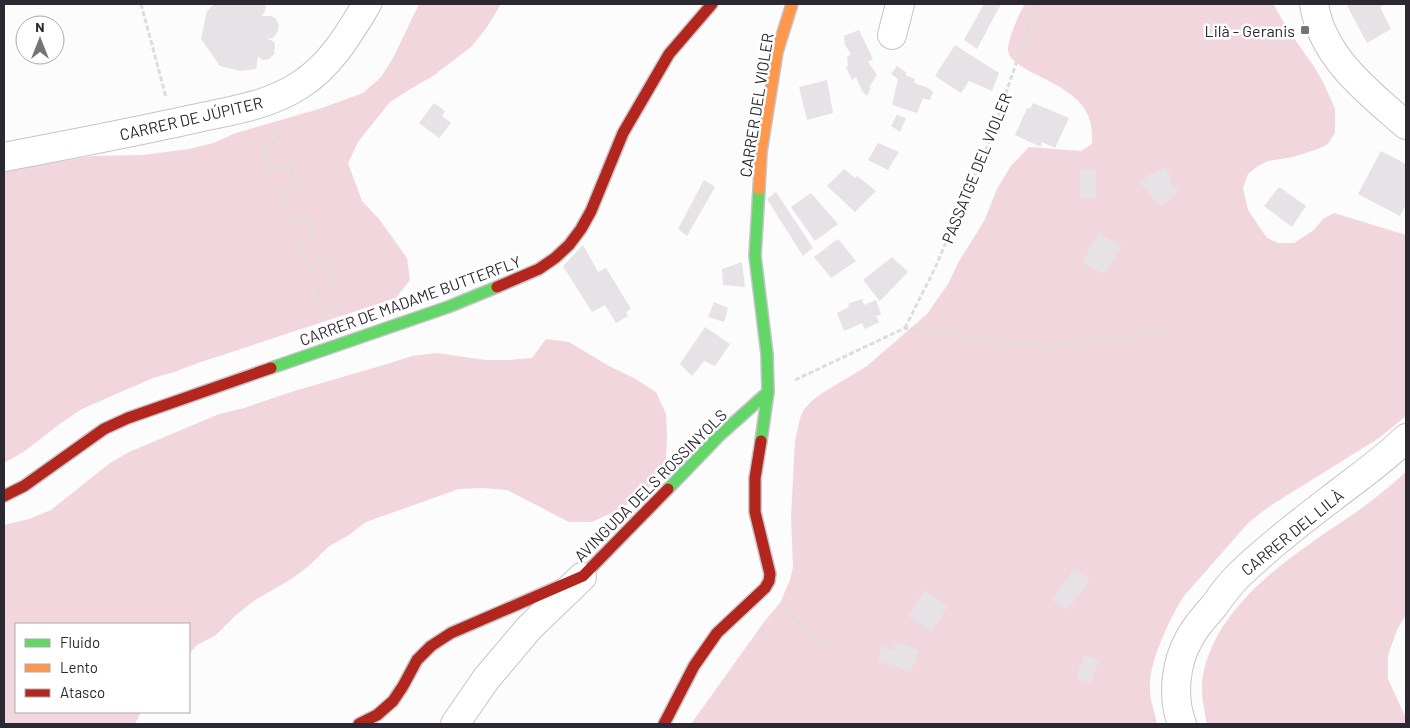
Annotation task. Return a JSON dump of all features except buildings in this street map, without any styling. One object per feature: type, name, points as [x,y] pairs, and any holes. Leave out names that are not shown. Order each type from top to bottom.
[{"type":"street","name":"CARRER DE JÚPITER","points":[[4,157],[174,124],[265,102],[280,96],[301,85],[320,70],[350,33],[367,4]]},
{"type":"street","name":"CARRER DE MADAME BUTTERFLY","points":[[4,496],[24,486],[104,429],[128,418],[448,307],[522,277],[539,269],[555,258],[569,245],[581,229],[591,211],[623,133],[674,47],[712,4]]},
{"type":"street","name":"CARRER DEL VIOLER","points":[[765,588],[769,582],[770,574],[755,512],[755,478],[768,392],[766,354],[755,256],[762,152],[768,107],[777,52],[792,4]]},
{"type":"street","points":[[892,35],[900,4]]},
{"type":"street","points":[[1314,4],[1320,29],[1337,57],[1360,85],[1406,125]]},
{"type":"street","name":"AVINGUDA DELS ROSSINYOLS","points":[[359,724],[369,721],[388,706],[401,690],[419,658],[433,643],[451,633],[583,576],[720,434],[768,392]]},
{"type":"street","name":"CARRER DEL LILÀ","points":[[1182,724],[1176,696],[1177,677],[1188,639],[1199,624],[1236,577],[1290,530],[1390,454],[1406,438]]},
{"type":"street","points":[[455,724],[486,679],[529,628],[583,576]]},
{"type":"street","points":[[664,724],[694,666],[717,633],[765,588]]},
{"type":"path","points":[[141,4],[174,124]]},
{"type":"path","name":"PASSATGE DEL VIOLER","points":[[906,328],[935,268],[990,140],[1038,4]]},
{"type":"path","points":[[274,125],[280,140],[263,146],[273,172],[290,166],[297,187],[280,192],[292,223],[308,217],[315,234],[298,241],[309,269],[326,262],[333,283],[316,290],[325,313],[342,307],[345,315]]},
{"type":"path","points":[[768,392],[906,328],[1042,347],[1164,332]]},
{"type":"path","points":[[765,588],[824,647]]},
{"type":"shaded area","points":[[419,4],[501,4],[487,27],[471,47],[433,76],[390,102],[358,142],[348,163],[362,201],[379,219],[407,258],[410,280],[396,298],[153,378],[82,409],[25,451],[4,463],[4,171],[92,156],[142,155],[189,149],[319,109],[363,93],[381,77],[393,58]]},
{"type":"shaded area","points":[[1023,4],[1273,4],[1324,84],[1335,109],[1335,133],[1328,144],[1318,149],[1293,157],[1268,161],[1248,174],[1243,188],[1248,210],[1267,238],[1278,243],[1294,243],[1314,230],[1323,219],[1334,213],[1406,235],[1406,416],[1379,438],[1270,506],[1249,522],[1184,596],[1172,616],[1152,667],[1150,694],[1157,724],[691,724],[764,622],[780,603],[790,580],[793,567],[791,516],[795,441],[800,418],[805,408],[824,392],[867,366],[927,314],[948,284],[958,263],[984,221],[998,187],[1011,166],[1029,147],[1081,151],[1092,144],[1091,124],[1084,107],[1060,87],[1020,66],[1012,58],[1008,50],[1009,41],[1024,6]]},
{"type":"shaded area","points":[[546,339],[569,342],[656,392],[666,414],[666,461],[656,481],[639,498],[592,522],[569,522],[507,490],[459,489],[366,522],[349,535],[328,547],[293,578],[252,602],[216,635],[197,645],[190,653],[190,623],[15,623],[15,713],[140,713],[135,724],[4,724],[4,525],[29,519],[51,510],[110,463],[129,452],[219,414],[412,356],[437,353],[485,360],[532,358]]},
{"type":"shaded area","points":[[1406,472],[1406,615],[1397,630],[1388,655],[1388,679],[1406,718],[1406,724],[1207,724],[1202,694],[1203,675],[1211,649],[1224,625],[1242,602],[1284,563],[1366,505]]},
{"type":"traffic: fast","points":[[759,189],[755,256],[767,354],[768,392],[761,441]]},
{"type":"traffic: fast","points":[[271,368],[448,307],[497,287]]},
{"type":"traffic: fast","points":[[668,489],[720,435],[768,392]]},
{"type":"traffic: slow","points":[[759,189],[761,152],[777,52],[792,4]]},
{"type":"traffic: jam","points":[[497,287],[539,269],[569,245],[591,211],[623,133],[669,54],[712,4]]},
{"type":"traffic: jam","points":[[4,496],[24,486],[104,429],[128,418],[271,368]]},
{"type":"traffic: jam","points":[[664,724],[694,666],[717,633],[765,588],[769,581],[770,574],[755,512],[755,478],[761,441]]},
{"type":"traffic: jam","points":[[359,724],[377,715],[393,701],[417,660],[431,646],[451,633],[583,576],[668,489]]},
{"type":"place","name":"Lilà - Geranis","points":[[1305,30]]}]
